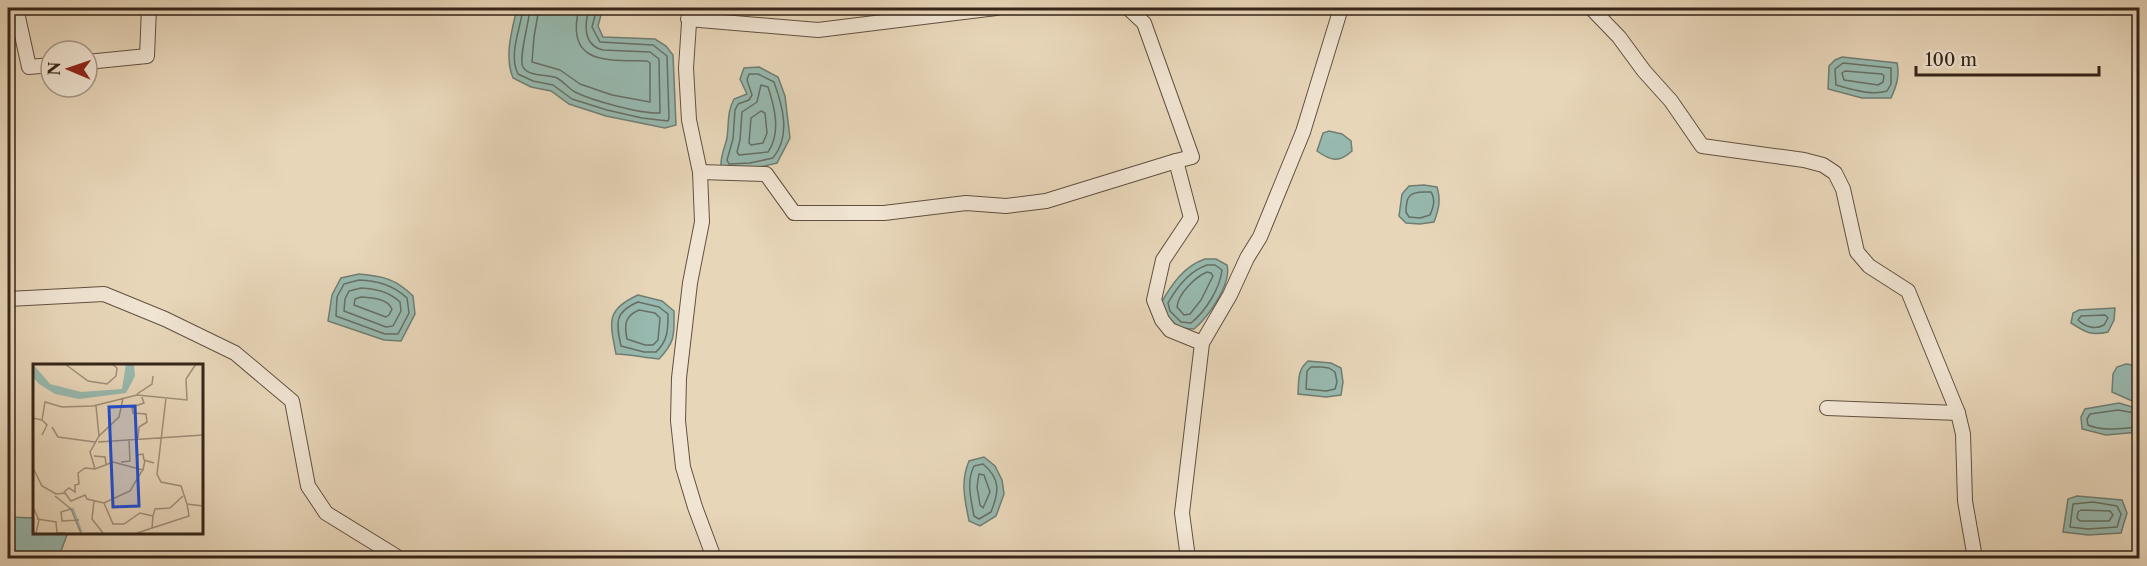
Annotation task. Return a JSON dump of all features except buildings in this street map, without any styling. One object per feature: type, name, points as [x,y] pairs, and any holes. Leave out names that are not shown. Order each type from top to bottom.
[{"type":"street","points":[[16,8],[29,67],[39,66]]},
{"type":"street","points":[[99,61],[147,57],[149,8]]},
{"type":"street","points":[[714,558],[683,467],[678,421],[680,366],[690,284],[702,222],[700,172],[689,120],[686,68],[689,13],[819,30],[996,8]]},
{"type":"street","points":[[700,172],[766,174],[794,213],[884,213],[966,203],[1006,206],[1046,201],[1192,158],[1144,23],[1128,8]]},
{"type":"street","points":[[1188,558],[1182,513],[1202,343],[1260,237],[1299,143],[1341,8]]},
{"type":"street","points":[[1592,8],[1619,36],[1644,71],[1671,101],[1702,146],[1804,160],[1823,165],[1835,173],[1843,189],[1857,252],[1869,266],[1908,291],[1958,413],[1963,434],[1965,501],[1975,558]]},
{"type":"street","points":[[1176,161],[1191,218],[1163,260],[1155,300],[1162,320],[1170,330],[1202,343]]},
{"type":"street","points":[[8,299],[104,294],[165,319],[235,353],[292,401],[308,486],[326,513],[399,558]]},
{"type":"street","points":[[1827,408],[1958,413]]},
{"type":"water","points":[[517,8],[613,8],[602,11],[598,26],[603,37],[655,39],[666,46],[673,55],[676,125],[665,128],[606,116],[569,104],[551,91],[531,87],[513,78],[509,52]]},
{"type":"water","points":[[1842,57],[1897,63],[1897,81],[1891,98],[1862,98],[1828,89],[1829,66]]},
{"type":"water","points":[[759,67],[778,77],[785,96],[790,138],[777,163],[751,169],[721,167],[732,104],[734,99],[747,94],[740,79],[744,68]]},
{"type":"water","points":[[1329,131],[1342,134],[1351,141],[1352,151],[1335,159],[1317,151],[1323,133]]},
{"type":"water","points":[[1409,186],[1437,187],[1439,204],[1434,222],[1406,223],[1399,216],[1402,194]]},
{"type":"water","points":[[1205,259],[1216,259],[1227,265],[1226,281],[1218,300],[1200,324],[1194,329],[1179,328],[1165,314],[1161,303],[1185,271]]},
{"type":"water","points":[[359,274],[389,279],[413,296],[415,314],[401,341],[384,340],[328,321],[332,295],[341,278]]},
{"type":"water","points":[[638,295],[662,301],[674,311],[673,337],[669,347],[659,359],[616,354],[612,318],[620,306]]},
{"type":"water","points":[[2115,308],[2114,320],[2108,332],[2097,334],[2088,332],[2071,323],[2073,313],[2079,310]]},
{"type":"water","points":[[1308,361],[1331,363],[1341,368],[1343,382],[1341,395],[1326,397],[1298,394],[1300,372]]},
{"type":"water","points":[[2126,364],[2139,366],[2139,404],[2112,392],[2113,374],[2117,367]]},
{"type":"water","points":[[2119,403],[2139,409],[2139,432],[2106,435],[2082,429],[2081,417],[2085,409]]},
{"type":"water","points":[[984,457],[995,466],[1002,480],[1004,494],[996,516],[980,526],[969,521],[964,484],[969,461]]},
{"type":"water","points":[[2077,496],[2122,500],[2127,513],[2121,533],[2088,535],[2063,532],[2068,499]]},
{"type":"water","points":[[8,517],[33,518],[33,533],[68,533],[61,551],[54,558],[8,558]]}]
